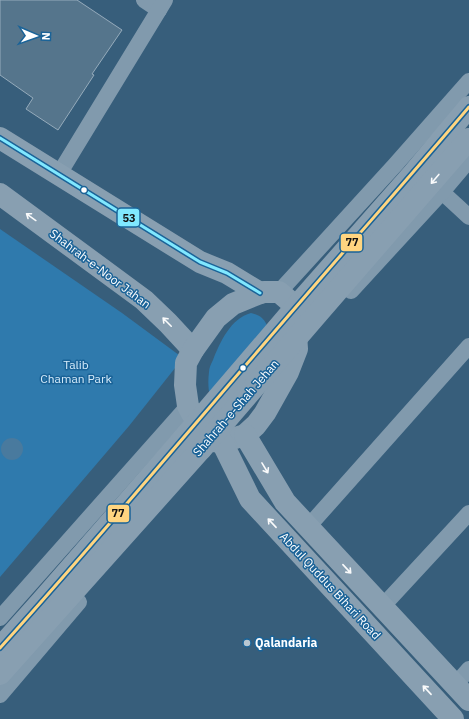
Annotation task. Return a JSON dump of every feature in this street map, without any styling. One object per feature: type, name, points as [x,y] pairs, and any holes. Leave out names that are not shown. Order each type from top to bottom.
[{"type":"main road","name":"Shahrah-e-Shah Jehan","points":[[0,648],[412,175],[469,107]]},
{"type":"main road","points":[[0,138],[200,262],[270,292],[294,305],[297,349],[288,372],[265,413],[256,425],[245,435],[218,442],[198,425],[188,406],[185,385],[186,363],[193,350],[216,318],[233,304],[270,292]]},
{"type":"main road","name":"Shahrah-e-Shah Jehan","points":[[0,674],[201,449],[469,139]]},
{"type":"main road","name":"Shahrah-e-Noor Jahan","points":[[0,194],[144,300],[193,350]]},
{"type":"main road","name":"Abdul Quddus Bihari Road","points":[[245,435],[285,502],[382,607],[464,685]]},
{"type":"main road","name":"Abdul Quddus Bihari Road","points":[[218,442],[250,499],[453,719]]},
{"type":"street","points":[[59,174],[162,5],[144,0]]},
{"type":"street","points":[[270,292],[395,166],[469,81]]},
{"type":"street","points":[[297,349],[442,192],[469,160]]},
{"type":"street","points":[[442,192],[469,217]]},
{"type":"street","points":[[308,527],[469,346]]},
{"type":"street","points":[[0,618],[188,406]]},
{"type":"street","points":[[0,695],[218,442]]},
{"type":"street","points":[[382,607],[469,513]]},
{"type":"green space","name":"Talib Chaman Park","points":[[0,229],[122,313],[183,358],[129,426],[0,577]]},
{"type":"green space","points":[[251,313],[262,318],[268,328],[210,397],[208,384],[209,369],[219,346],[232,325],[244,316]]},
{"type":"shaded area","points":[[12,438],[20,441],[23,449],[20,457],[12,460],[4,457],[1,449],[4,441]]},
{"type":"building","points":[[0,0],[77,0],[122,30],[92,74],[94,75],[58,130],[26,109],[33,98],[0,75]]},
{"type":"transit line","name":"77","points":[[0,648],[469,107]]},
{"type":"transit line","name":"53","points":[[0,138],[200,262],[227,273],[260,293]]},
{"type":"place","name":"Qalandaria","points":[[247,643]]}]
